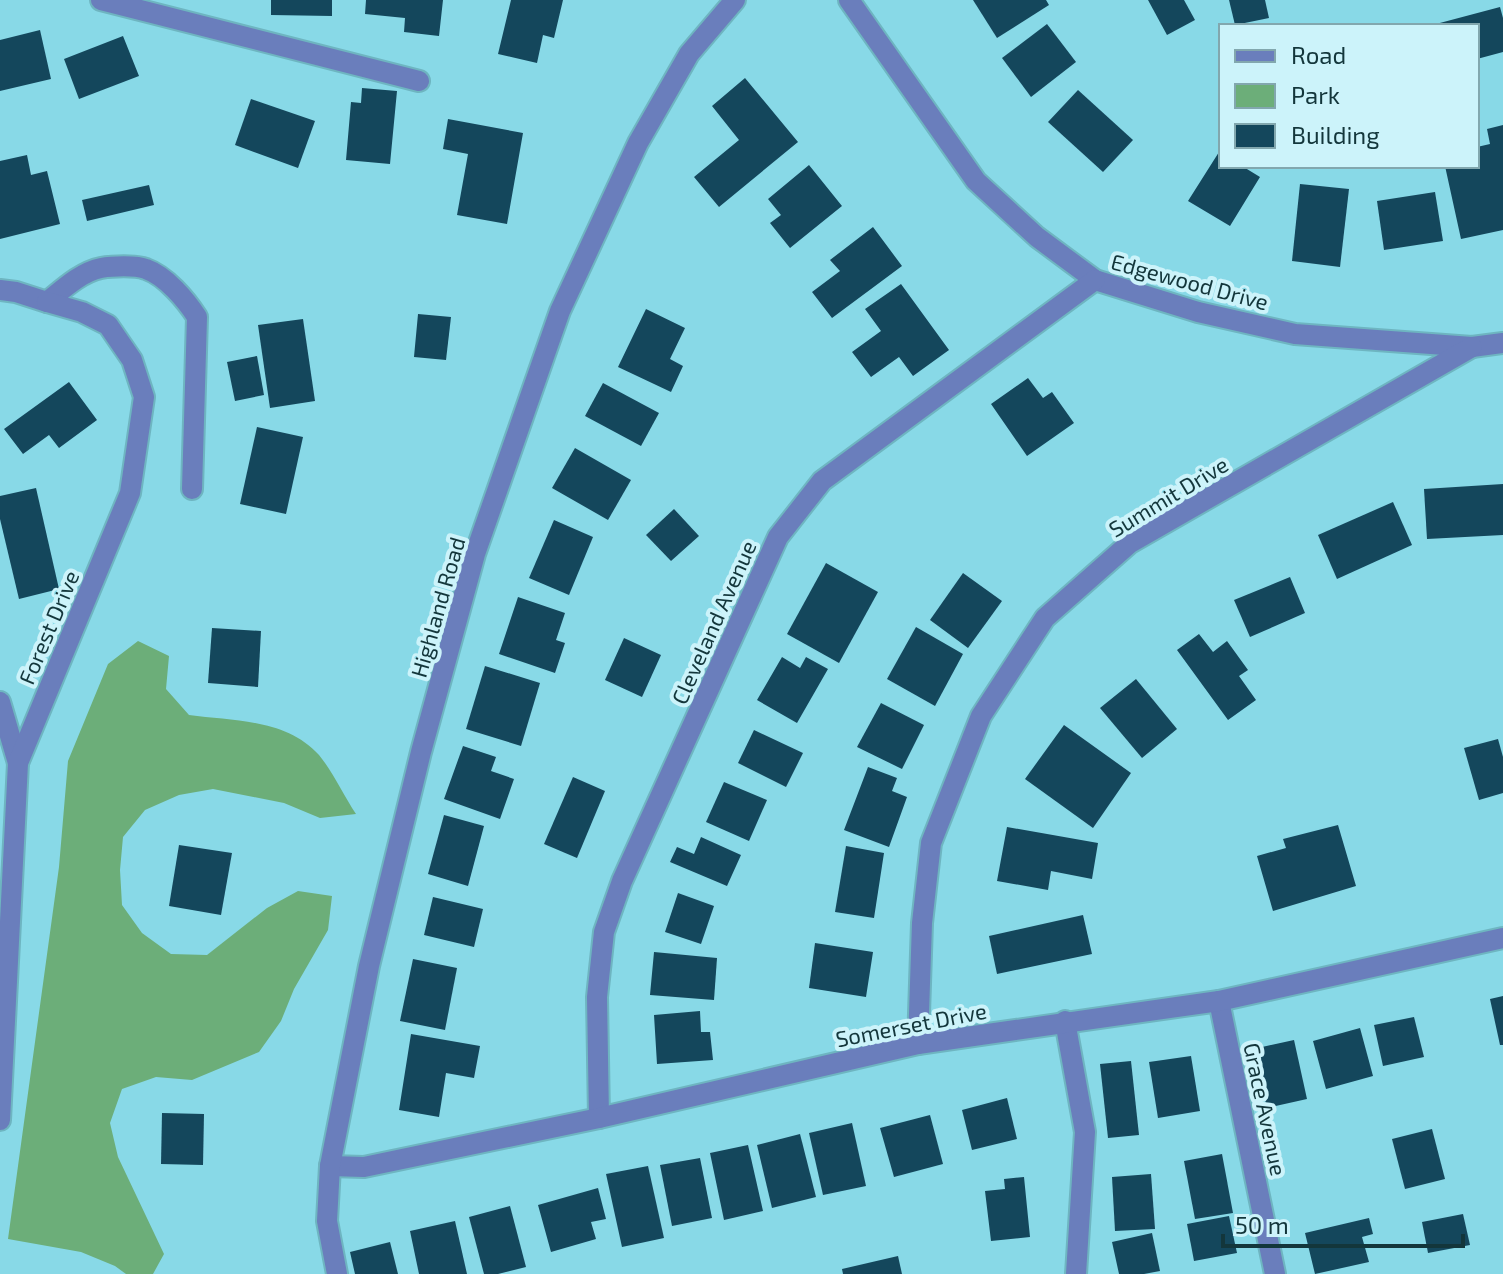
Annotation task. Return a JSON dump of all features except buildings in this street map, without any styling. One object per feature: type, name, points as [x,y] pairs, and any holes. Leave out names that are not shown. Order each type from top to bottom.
[{"type":"street","points":[[101,0],[419,81]]},
{"type":"street","name":"Highland Road","points":[[337,1274],[327,1221],[330,1166],[369,966],[421,752],[475,554],[560,311],[638,143],[689,54],[735,0]]},
{"type":"street","name":"Edgewood Drive","points":[[849,0],[976,181],[1037,237],[1095,280],[1198,312],[1295,334],[1472,347],[1503,343]]},
{"type":"street","points":[[47,302],[74,280],[100,268],[145,269],[163,280],[191,307],[197,317],[192,489]]},
{"type":"street","name":"Cleveland Avenue","points":[[599,1118],[597,997],[604,932],[622,881],[778,537],[822,481],[1095,280]]},
{"type":"street","name":"Forest Drive","points":[[0,290],[82,312],[108,325],[132,360],[144,397],[130,493],[18,763],[0,1120]]},
{"type":"street","name":"Summit Drive","points":[[918,1044],[922,923],[931,843],[981,716],[1045,618],[1130,543],[1472,347]]},
{"type":"street","points":[[0,702],[18,763]]},
{"type":"street","name":"Somerset Drive","points":[[330,1166],[364,1167],[599,1118],[918,1044],[1219,1001],[1503,938]]},
{"type":"street","name":"Grace Avenue","points":[[1219,1001],[1275,1274]]},
{"type":"street","points":[[1065,1021],[1085,1132],[1076,1274]]},
{"type":"green space","points":[[138,641],[169,656],[166,689],[189,715],[258,724],[291,734],[319,755],[356,814],[320,818],[284,803],[213,789],[179,795],[145,810],[123,837],[120,870],[122,905],[142,933],[171,954],[207,955],[267,908],[298,891],[332,896],[328,930],[294,989],[281,1021],[259,1052],[192,1080],[156,1077],[122,1089],[110,1123],[118,1157],[164,1254],[153,1274],[126,1274],[81,1252],[8,1239],[59,867],[68,761],[108,664]]}]
